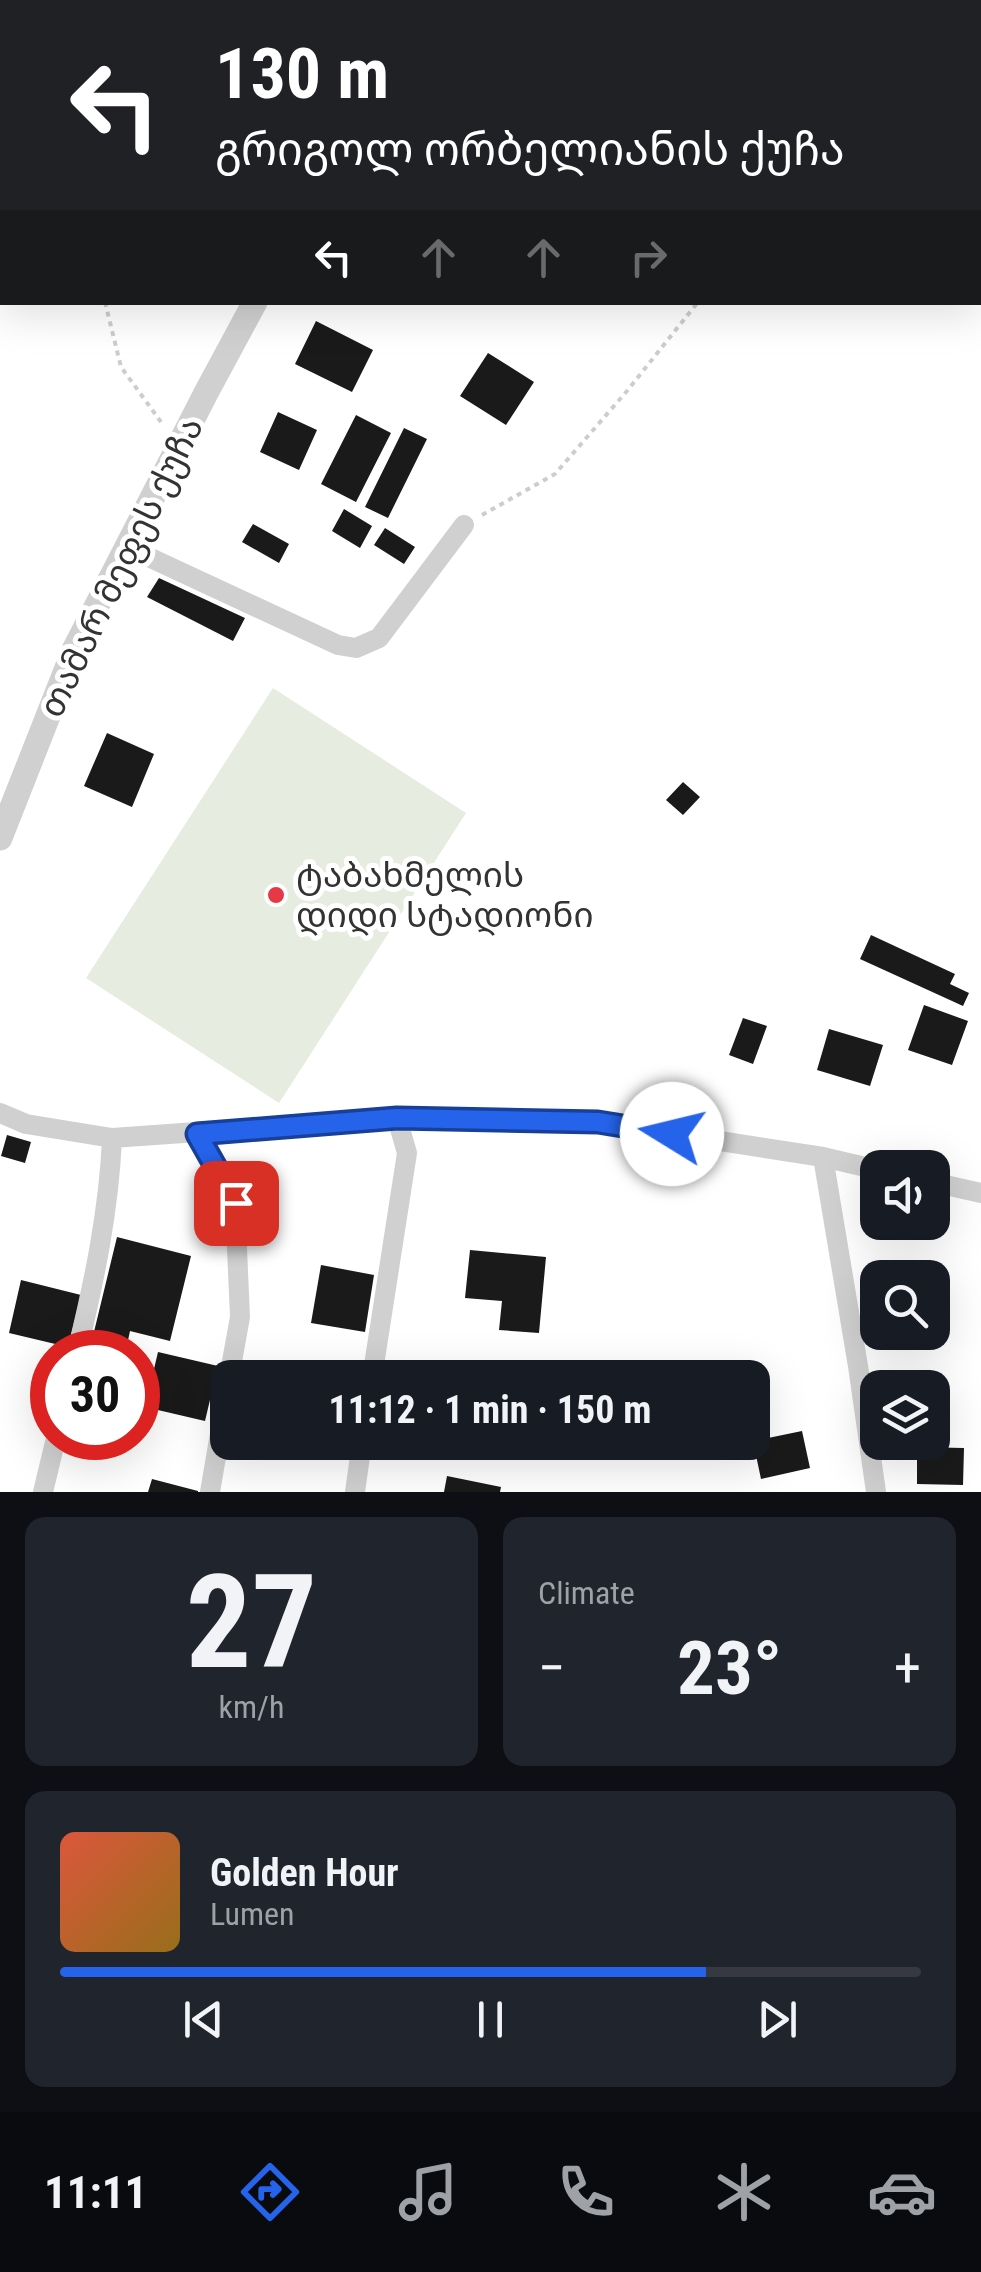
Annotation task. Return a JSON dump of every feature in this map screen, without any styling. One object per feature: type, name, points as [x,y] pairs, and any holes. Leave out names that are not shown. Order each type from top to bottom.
[{"type":"street","name":"თამარ მეფეს ქუჩა","points":[[0,838],[74,650],[253,305]]},
{"type":"street","points":[[127,547],[338,644],[356,648],[379,638],[464,525]]},
{"type":"street","points":[[0,1113],[26,1124],[112,1138],[397,1118],[598,1122],[860,1166]]},
{"type":"street","points":[[375,1360],[407,1153],[397,1118]]},
{"type":"street","points":[[197,1134],[236,1203],[240,1316],[232,1360]]},
{"type":"street","points":[[82,1330],[110,1184],[112,1138]]},
{"type":"street","points":[[822,1158],[876,1492]]},
{"type":"street","points":[[950,1186],[981,1193]]},
{"type":"street","points":[[43,1492],[51,1460]]},
{"type":"street","points":[[210,1492],[215,1460]]},
{"type":"street","points":[[355,1492],[359,1460]]},
{"type":"path","points":[[106,305],[121,367],[179,446]]},
{"type":"path","points":[[464,525],[555,474],[696,305]]},
{"type":"shaded area","name":"ტაბახმელის დიდი სტადიონი","points":[[273,688],[466,813],[279,1103],[86,978]]},
{"type":"building","points":[[316,321],[373,350],[352,392],[295,364]]},
{"type":"building","points":[[488,353],[534,382],[506,425],[460,396]]},
{"type":"building","points":[[278,412],[317,430],[299,470],[260,452]]},
{"type":"building","points":[[356,415],[391,433],[356,502],[321,484]]},
{"type":"building","points":[[404,428],[427,439],[388,518],[365,507]]},
{"type":"building","points":[[344,509],[372,526],[360,548],[332,531]]},
{"type":"building","points":[[253,524],[289,544],[279,563],[242,542]]},
{"type":"building","points":[[385,528],[415,547],[404,564],[374,545]]},
{"type":"building","points":[[159,578],[245,618],[233,641],[147,597]]},
{"type":"building","points":[[107,733],[154,754],[132,807],[84,786]]},
{"type":"building","points":[[683,782],[700,797],[683,815],[666,800]]},
{"type":"building","points":[[871,935],[955,974],[950,984],[969,993],[963,1006],[860,959]]},
{"type":"building","points":[[924,1005],[968,1021],[952,1065],[908,1050]]},
{"type":"building","points":[[743,1018],[767,1026],[753,1064],[729,1055]]},
{"type":"building","points":[[829,1029],[883,1045],[870,1086],[817,1070]]},
{"type":"building","points":[[7,1135],[31,1142],[25,1163],[1,1156]]},
{"type":"building","points":[[117,1237],[191,1256],[170,1341],[160,1338],[160,1330],[94,1330]]},
{"type":"building","points":[[470,1250],[546,1257],[539,1333],[499,1330],[502,1301],[465,1298]]},
{"type":"building","points":[[321,1265],[374,1275],[365,1332],[311,1323]]},
{"type":"building","points":[[21,1280],[81,1295],[72,1330],[30,1330],[30,1338],[9,1333]]},
{"type":"building","points":[[160,1352],[210,1364],[210,1400],[205,1421],[160,1410]]},
{"type":"building","points":[[802,1431],[810,1468],[761,1479],[757,1460],[770,1460],[770,1438]]},
{"type":"building","points":[[950,1448],[964,1448],[963,1485],[917,1484],[917,1460],[950,1460]]},
{"type":"building","points":[[447,1476],[501,1487],[500,1492],[444,1492]]},
{"type":"building","points":[[152,1479],[198,1491],[198,1492],[148,1492]]},
{"type":"place","name":"ტაბახმელის დიდი სტადიონი","points":[[276,895]]},
{"type":"route","points":[[236,1203],[197,1134],[397,1118],[598,1122],[672,1134]]}]
